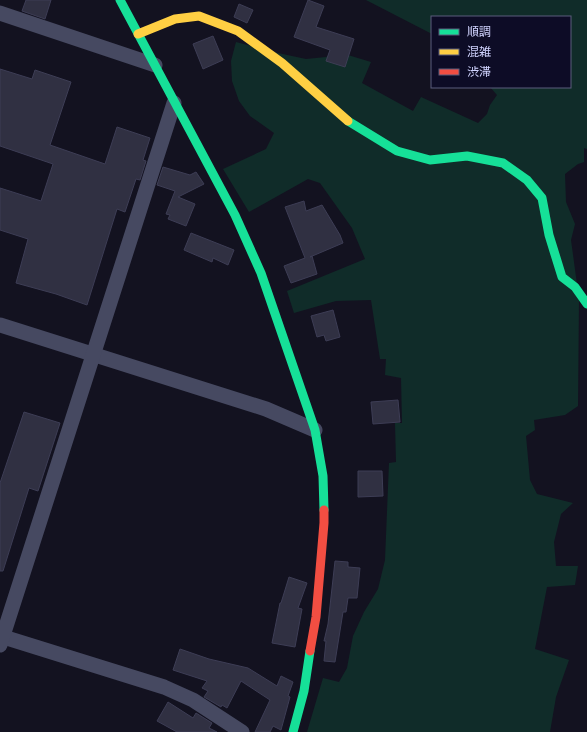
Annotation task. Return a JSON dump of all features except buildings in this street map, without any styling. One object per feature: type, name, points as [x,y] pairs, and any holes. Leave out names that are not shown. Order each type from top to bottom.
[{"type":"street","points":[[120,0],[154,66],[235,214],[261,273],[315,430],[323,476],[324,523],[316,617],[304,691],[293,732]]},
{"type":"street","points":[[0,13],[154,66]]},
{"type":"street","points":[[138,34],[175,19],[199,16],[238,31],[282,63],[346,120],[397,151],[430,160],[467,156],[503,163],[527,180],[542,198],[549,235],[562,277],[575,287],[587,304]]},
{"type":"street","points":[[174,103],[1,639],[164,687],[193,700],[242,732]]},
{"type":"street","points":[[0,325],[266,409],[315,430]]},
{"type":"green space","points":[[366,0],[587,0],[587,149],[584,148],[584,162],[578,164],[565,174],[566,202],[575,224],[571,240],[579,299],[578,406],[565,415],[534,420],[535,430],[526,436],[530,480],[537,494],[573,503],[561,514],[554,542],[556,566],[578,566],[575,585],[547,587],[535,649],[569,660],[556,697],[550,732],[307,732],[323,678],[339,682],[347,668],[353,636],[364,612],[378,589],[385,560],[389,463],[396,462],[395,423],[402,423],[401,378],[385,375],[386,359],[380,359],[371,300],[336,301],[294,313],[287,291],[365,259],[352,228],[320,183],[308,179],[249,212],[223,169],[266,149],[274,133],[250,116],[239,101],[232,81],[231,61],[236,42],[306,59],[326,57],[338,52],[371,62],[362,83],[413,111],[421,97],[478,123],[487,114],[490,105],[497,95],[491,88],[571,88],[571,16],[431,16],[431,33]]},
{"type":"traffic: fast","points":[[120,0],[235,215],[261,273],[315,430],[323,476],[324,510]]},
{"type":"traffic: fast","points":[[348,121],[397,151],[430,160],[467,156],[503,163],[527,180],[542,198],[549,235],[562,277],[575,287],[587,304]]},
{"type":"traffic: fast","points":[[293,732],[304,691],[310,651]]},
{"type":"traffic: slow","points":[[138,34],[175,19],[199,16],[238,31],[282,63],[348,121]]},
{"type":"traffic: jam","points":[[310,651],[316,617],[324,510]]}]
